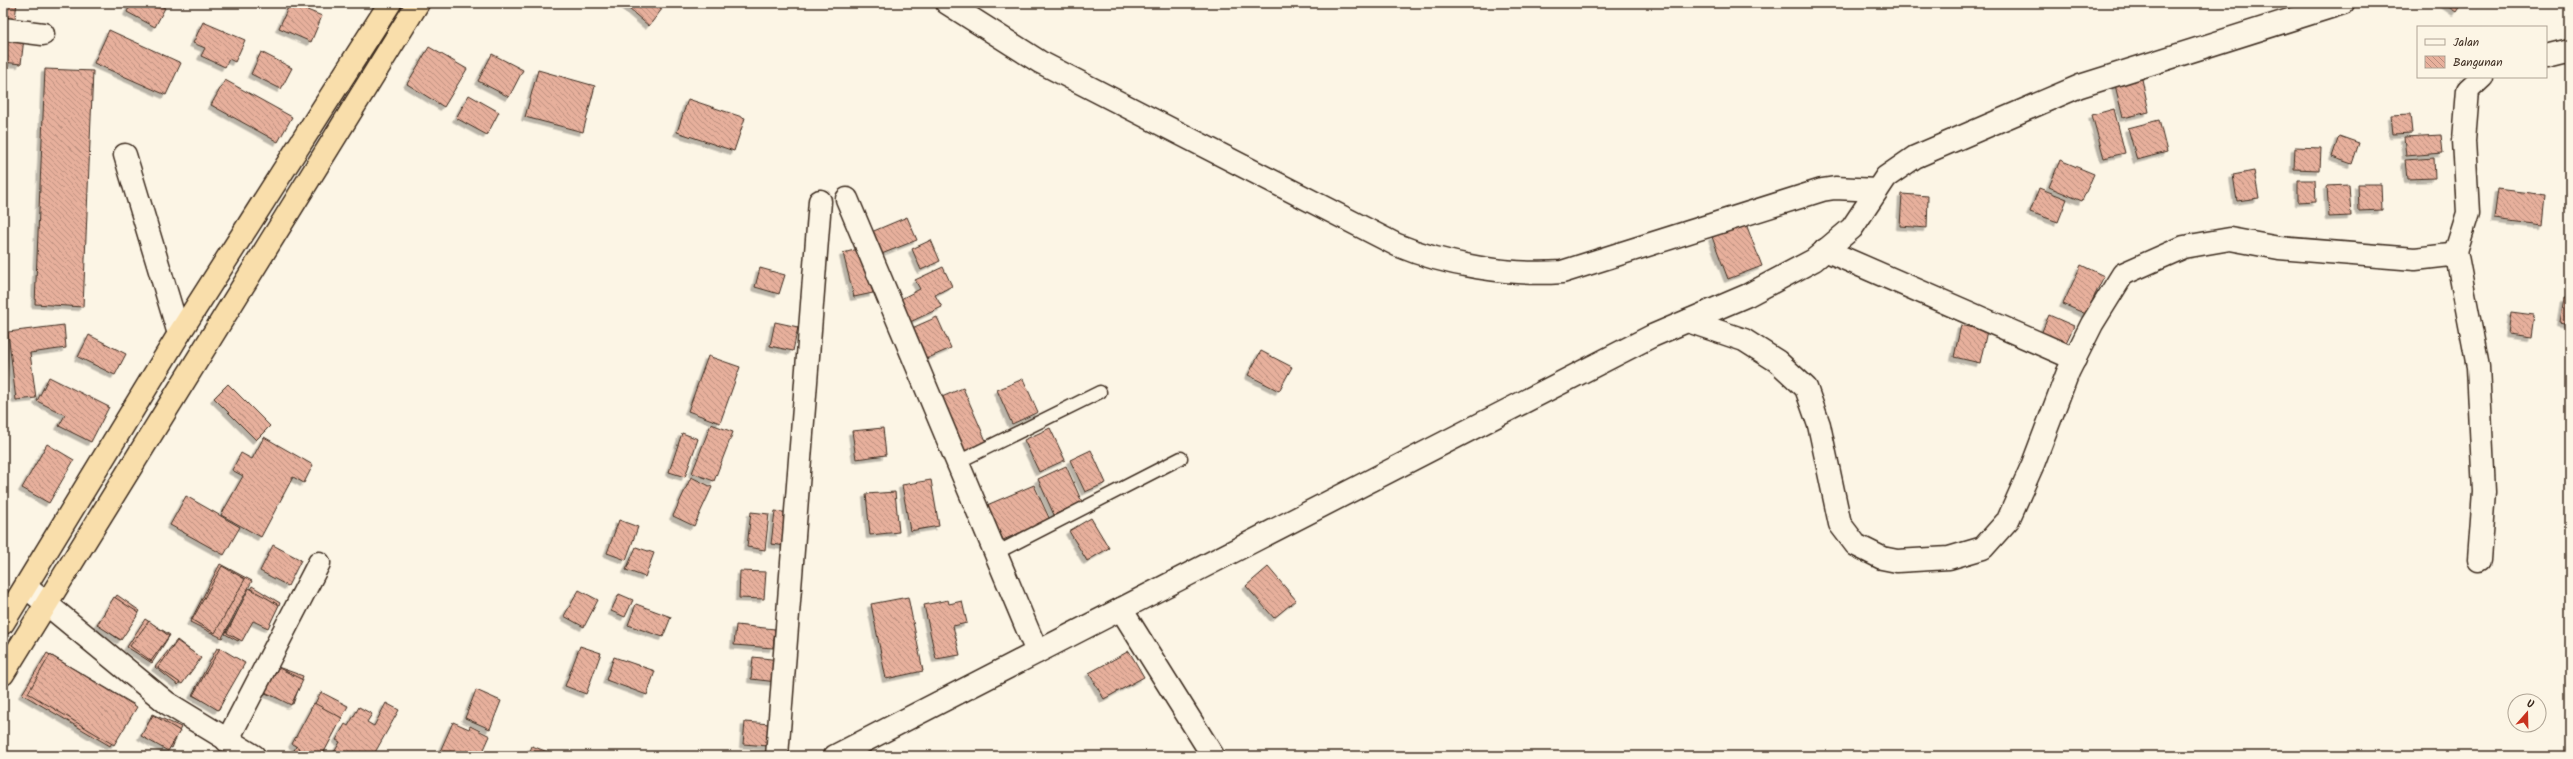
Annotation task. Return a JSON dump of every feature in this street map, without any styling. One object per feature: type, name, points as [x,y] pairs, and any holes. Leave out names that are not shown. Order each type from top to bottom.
[{"type":"highway","points":[[3,623],[179,334],[390,3]]},
{"type":"highway","points":[[3,674],[48,604],[198,355],[418,3]]},
{"type":"highway","points":[[118,436],[142,450]]},
{"type":"street","points":[[946,3],[1040,62],[1397,245],[1431,258],[1459,264],[1536,273],[1562,272],[1822,190],[1835,188],[1877,190]]},
{"type":"street","points":[[835,756],[1652,336],[1748,295],[1814,260],[1852,228],[1886,177],[1915,157],[2080,86],[2343,3]]},
{"type":"street","points":[[3,29],[43,34]]},
{"type":"street","points":[[2547,56],[2570,50]]},
{"type":"street","points":[[2479,560],[2484,492],[2478,367],[2456,251],[2468,214],[2464,140],[2468,90],[2481,78]]},
{"type":"street","points":[[125,155],[179,334]]},
{"type":"street","points":[[846,199],[1037,652]]},
{"type":"street","points":[[777,756],[820,201]]},
{"type":"street","points":[[1688,320],[1744,340],[1776,361],[1806,388],[1819,425],[1840,524],[1856,545],[1882,558],[1897,561],[1949,558],[1983,548],[2008,520],[2075,358],[2092,324],[2123,274],[2184,247],[2230,240],[2279,248],[2414,259],[2450,255],[2456,251]]},
{"type":"street","points":[[1826,250],[2075,358]]},
{"type":"street","points":[[227,741],[319,563]]},
{"type":"street","points":[[26,587],[167,703],[227,741],[254,756]]},
{"type":"street","points":[[1121,609],[1213,756]]},
{"type":"lane","points":[[958,462],[1100,392]]},
{"type":"lane","points":[[996,552],[1181,458]]},
{"type":"building","points":[[3,3],[17,3],[14,26],[3,24]]},
{"type":"building","points":[[131,3],[155,3],[165,8],[155,27],[127,12]]},
{"type":"building","points":[[290,3],[322,16],[311,42],[279,28]]},
{"type":"building","points":[[622,3],[655,3],[662,9],[649,26]]},
{"type":"building","points":[[2443,3],[2462,3],[2456,12]]},
{"type":"building","points":[[203,22],[245,40],[235,62],[229,59],[225,67],[201,56],[205,48],[193,43]]},
{"type":"building","points":[[109,30],[181,63],[166,95],[94,63]]},
{"type":"building","points":[[3,35],[24,38],[21,64],[3,62]]},
{"type":"building","points":[[429,47],[467,69],[444,107],[407,84]]},
{"type":"building","points":[[261,52],[292,68],[281,89],[251,74]]},
{"type":"building","points":[[492,54],[523,70],[509,97],[478,81]]},
{"type":"building","points":[[45,69],[93,71],[83,307],[35,304]]},
{"type":"building","points":[[538,70],[595,86],[583,132],[525,117]]},
{"type":"building","points":[[2142,79],[2149,112],[2123,118],[2115,85]]},
{"type":"building","points":[[225,80],[292,117],[278,142],[211,105]]},
{"type":"building","points":[[469,95],[499,112],[487,135],[456,118]]},
{"type":"building","points":[[688,99],[745,118],[734,151],[677,132]]},
{"type":"building","points":[[2114,109],[2125,153],[2104,158],[2092,115]]},
{"type":"building","points":[[2410,114],[2412,133],[2393,134],[2391,115]]},
{"type":"building","points":[[2159,120],[2167,152],[2137,160],[2128,128]]},
{"type":"building","points":[[2441,135],[2443,153],[2406,156],[2404,137]]},
{"type":"building","points":[[2339,136],[2359,143],[2352,164],[2332,157]]},
{"type":"building","points":[[2295,147],[2321,148],[2320,170],[2294,169]]},
{"type":"building","points":[[2434,158],[2435,178],[2407,179],[2405,160]]},
{"type":"building","points":[[2060,160],[2094,174],[2082,201],[2049,187]]},
{"type":"building","points":[[2254,171],[2259,198],[2237,201],[2233,175]]},
{"type":"building","points":[[2298,180],[2315,180],[2316,201],[2298,202]]},
{"type":"building","points":[[2358,184],[2381,184],[2382,210],[2359,211]]},
{"type":"building","points":[[2349,185],[2351,216],[2329,217],[2327,186]]},
{"type":"building","points":[[2039,188],[2067,199],[2058,222],[2030,212]]},
{"type":"building","points":[[2498,189],[2546,195],[2543,225],[2494,219]]},
{"type":"building","points":[[1902,194],[1928,196],[1927,228],[1900,226]]},
{"type":"building","points":[[907,217],[917,240],[879,255],[869,233]]},
{"type":"building","points":[[1746,224],[1762,266],[1728,279],[1712,237]]},
{"type":"building","points":[[931,240],[940,261],[921,270],[912,249]]},
{"type":"building","points":[[862,248],[873,293],[854,297],[843,253]]},
{"type":"building","points":[[2081,265],[2104,276],[2086,314],[2063,304]]},
{"type":"building","points":[[943,267],[952,286],[935,295],[942,307],[908,323],[897,301],[920,289],[915,280]]},
{"type":"building","points":[[760,268],[785,275],[779,294],[755,287]]},
{"type":"building","points":[[2564,298],[2570,299],[2570,324],[2560,322]]},
{"type":"building","points":[[2511,312],[2534,315],[2531,337],[2508,334]]},
{"type":"building","points":[[2049,315],[2074,326],[2064,347],[2040,336]]},
{"type":"building","points":[[937,317],[951,348],[926,359],[912,328]]},
{"type":"building","points":[[775,322],[798,327],[793,351],[770,346]]},
{"type":"building","points":[[64,325],[66,348],[30,353],[36,398],[16,400],[8,332]]},
{"type":"building","points":[[1961,325],[1987,331],[1980,363],[1954,357]]},
{"type":"building","points":[[89,335],[126,354],[115,375],[78,357]]},
{"type":"building","points":[[1261,351],[1292,367],[1279,391],[1248,375]]},
{"type":"building","points":[[708,356],[740,367],[720,423],[688,411]]},
{"type":"building","points":[[49,377],[109,407],[91,442],[59,426],[65,415],[37,401]]},
{"type":"building","points":[[1023,379],[1038,412],[1012,424],[997,390]]},
{"type":"building","points":[[228,384],[270,426],[256,440],[214,398]]},
{"type":"building","points":[[963,388],[987,443],[961,454],[937,399]]},
{"type":"building","points":[[711,424],[733,432],[714,481],[692,473]]},
{"type":"building","points":[[883,428],[886,455],[856,459],[852,431]]},
{"type":"building","points":[[1050,428],[1065,460],[1039,472],[1024,440]]},
{"type":"building","points":[[682,433],[698,439],[685,477],[669,472]]},
{"type":"building","points":[[264,437],[313,465],[304,483],[293,477],[261,537],[221,515],[243,476],[232,470],[241,453],[252,459]]},
{"type":"building","points":[[47,444],[74,460],[49,503],[22,488]]},
{"type":"building","points":[[1091,450],[1106,483],[1085,492],[1070,460]]},
{"type":"building","points":[[1066,466],[1082,502],[1054,515],[1038,479]]},
{"type":"building","points":[[691,477],[712,487],[694,526],[673,516]]},
{"type":"building","points":[[931,480],[939,526],[910,531],[902,485]]},
{"type":"building","points":[[1034,485],[1050,520],[1003,540],[987,505]]},
{"type":"building","points":[[895,492],[899,532],[870,535],[866,494]]},
{"type":"building","points":[[186,496],[240,527],[224,555],[170,525]]},
{"type":"building","points":[[775,511],[790,513],[786,546],[771,544]]},
{"type":"building","points":[[751,512],[769,514],[765,550],[747,547]]},
{"type":"building","points":[[1091,518],[1109,548],[1087,561],[1069,531]]},
{"type":"building","points":[[619,520],[638,527],[626,560],[607,553]]},
{"type":"building","points":[[273,545],[301,560],[288,586],[260,571]]},
{"type":"building","points":[[636,547],[654,553],[645,577],[626,570]]},
{"type":"building","points":[[220,564],[252,581],[222,638],[190,622]]},
{"type":"building","points":[[222,566],[245,579],[215,633],[192,620]]},
{"type":"building","points":[[1268,567],[1296,600],[1274,618],[1246,586]]},
{"type":"building","points":[[740,571],[766,572],[764,599],[739,598]]},
{"type":"building","points":[[252,586],[280,603],[267,626],[251,617],[238,641],[225,634]]},
{"type":"building","points":[[249,588],[279,605],[268,628],[253,621],[242,641],[227,633]]},
{"type":"building","points":[[579,590],[598,600],[584,627],[564,616]]},
{"type":"building","points":[[619,594],[633,600],[625,617],[611,611]]},
{"type":"building","points":[[117,595],[140,611],[120,640],[97,624]]},
{"type":"building","points":[[114,597],[139,613],[121,640],[97,625]]},
{"type":"building","points":[[908,597],[923,671],[886,679],[871,604]]},
{"type":"building","points":[[948,600],[949,604],[962,601],[967,623],[953,626],[960,655],[936,659],[924,605]]},
{"type":"building","points":[[636,604],[671,617],[663,637],[628,625]]},
{"type":"building","points":[[145,619],[170,635],[152,663],[127,647]]},
{"type":"building","points":[[149,621],[169,636],[151,661],[130,646]]},
{"type":"building","points":[[736,625],[775,629],[773,648],[734,645]]},
{"type":"building","points":[[177,640],[199,657],[178,685],[155,667]]},
{"type":"building","points":[[177,641],[201,658],[182,684],[158,668]]},
{"type":"building","points":[[580,646],[601,653],[586,694],[565,686]]},
{"type":"building","points":[[217,648],[243,662],[219,709],[192,695]]},
{"type":"building","points":[[220,648],[245,663],[218,710],[193,695]]},
{"type":"building","points":[[1129,651],[1144,677],[1104,699],[1089,673]]},
{"type":"building","points":[[47,653],[135,705],[110,746],[22,694]]},
{"type":"building","points":[[50,655],[137,707],[114,745],[28,693]]},
{"type":"building","points":[[614,657],[655,671],[647,695],[606,680]]},
{"type":"building","points":[[753,657],[780,660],[777,682],[751,679]]},
{"type":"building","points":[[275,666],[303,676],[293,704],[265,693]]},
{"type":"building","points":[[277,667],[303,680],[291,705],[265,692]]},
{"type":"building","points":[[476,690],[501,701],[490,729],[465,718]]},
{"type":"building","points":[[321,692],[348,706],[322,755],[315,751],[313,756],[296,756],[292,754],[298,743],[295,741]]},
{"type":"building","points":[[314,703],[342,718],[322,756],[302,756],[297,753],[299,748],[292,744]]},
{"type":"building","points":[[386,703],[399,710],[373,756],[332,756],[340,742],[336,740],[345,724],[348,726],[359,707],[372,714],[367,722],[374,726]]},
{"type":"building","points":[[152,714],[181,727],[172,748],[143,735]]},
{"type":"building","points":[[153,715],[180,731],[168,751],[141,736]]},
{"type":"building","points":[[453,722],[469,729],[470,726],[490,736],[481,756],[438,756]]},
{"type":"building","points":[[745,722],[770,724],[768,746],[743,744]]},
{"type":"building","points":[[532,746],[553,754],[552,756],[528,756]]},
{"type":"building","points":[[676,752],[694,756],[675,756]]}]
